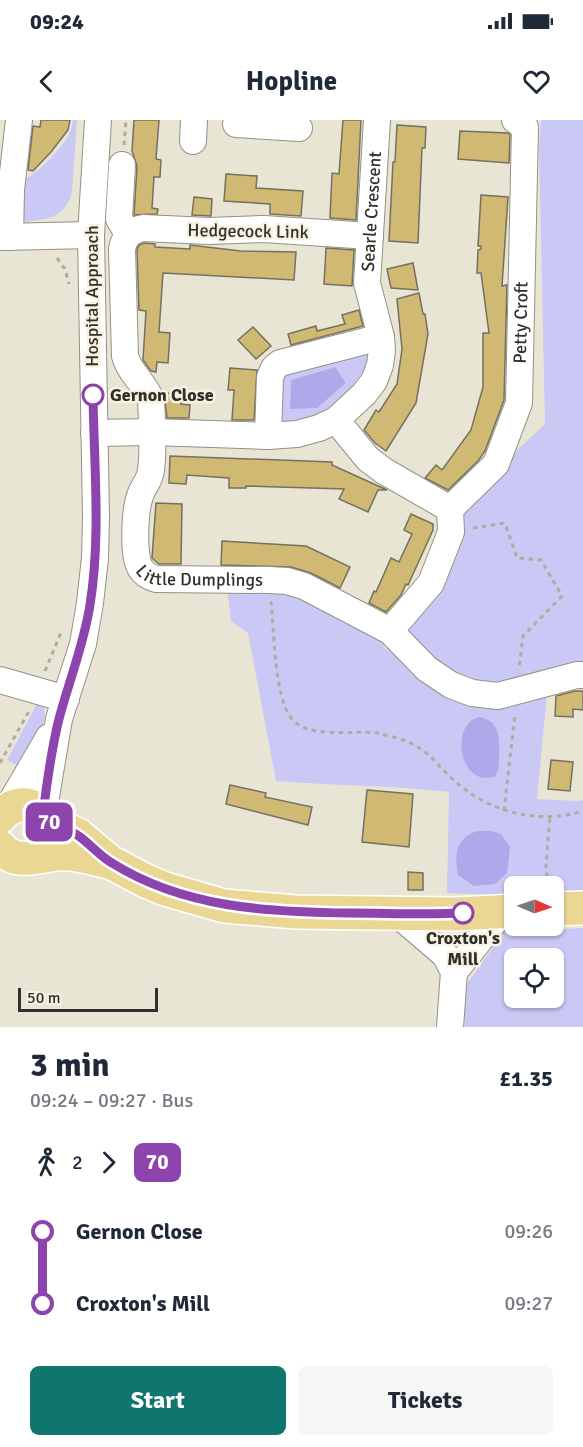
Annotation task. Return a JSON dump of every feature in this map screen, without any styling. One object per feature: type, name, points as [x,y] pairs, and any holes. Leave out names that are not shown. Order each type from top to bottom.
[{"type":"main road","points":[[2,814],[26,805],[78,835],[110,862],[165,889],[224,906],[296,912],[396,914],[504,911]]},
{"type":"main road","points":[[8,853],[40,853],[48,842],[50,828],[45,818]]},
{"type":"main road","points":[[8,853],[66,854],[110,862]]},
{"type":"main road","points":[[564,909],[583,908]]},
{"type":"street","points":[[20,120],[5,237],[91,235]]},
{"type":"street","name":"Hospital Approach","points":[[45,818],[63,709],[83,644],[93,581],[96,518],[91,235],[98,120]]},
{"type":"street","name":"Searle Crescent","points":[[94,433],[152,432],[268,436],[297,434],[336,420],[350,409],[374,381],[380,365],[382,350],[381,337],[367,283],[377,120]]},
{"type":"street","name":"Petty Croft","points":[[390,631],[431,583],[451,521],[496,464],[519,403],[525,127],[515,120]]},
{"type":"street","points":[[236,124],[292,125]]},
{"type":"street","points":[[122,165],[119,219],[128,234],[122,249],[125,356],[128,368],[148,391],[152,400],[152,432]]},
{"type":"street","name":"Hedgecock Link","points":[[128,234],[135,229],[143,228],[209,231],[264,229],[370,236]]},
{"type":"street","points":[[268,436],[270,377],[274,368],[280,363],[381,337]]},
{"type":"street","points":[[336,420],[368,459],[451,521]]},
{"type":"street","name":"Little Dumplings","points":[[152,432],[150,479],[141,491],[138,503],[135,555],[139,568],[147,575],[156,579],[287,581],[304,586],[390,631]]},
{"type":"street","points":[[390,631],[427,669],[451,685],[472,693],[498,696],[583,675]]},
{"type":"street","points":[[0,680],[38,690],[63,709]]},
{"type":"street","name":"Hospital Approach","points":[[2,814],[63,709]]},
{"type":"street","points":[[396,914],[445,955],[454,972],[450,1027]]},
{"type":"street","points":[[454,972],[504,917]]},
{"type":"path","points":[[52,254],[58,258],[65,269],[69,286]]},
{"type":"path","points":[[451,521],[505,523],[517,558],[541,560],[562,596],[523,636],[504,811]]},
{"type":"path","points":[[269,580],[280,699],[293,721],[315,732],[376,733],[404,741],[430,755],[455,782],[480,801],[504,811],[550,816],[570,815],[583,811]]},
{"type":"path","points":[[0,764],[22,727],[65,621]]},
{"type":"path","points":[[547,876],[550,816]]},
{"type":"shaded area","points":[[73,120],[77,120],[72,192],[69,201],[59,213],[46,219],[20,222],[21,180],[34,174],[57,151],[68,136]]},
{"type":"shaded area","points":[[541,120],[583,120],[583,670],[548,683],[537,799],[583,800],[583,896],[564,897],[564,876],[504,876],[504,896],[447,893],[449,792],[276,781],[248,633],[231,621],[227,586],[293,588],[377,632],[386,650],[400,628],[460,508],[545,424],[539,147]]},
{"type":"shaded area","points":[[370,348],[363,370],[348,391],[338,400],[317,415],[307,419],[279,422],[279,379],[287,370]],"holes":[[[335,367],[346,383],[290,409],[291,380]]]},
{"type":"shaded area","points":[[335,367],[346,383],[317,408],[290,409],[291,380]]},
{"type":"shaded area","points":[[39,700],[45,715],[43,724],[22,768],[7,760]]},
{"type":"shaded area","points":[[479,717],[491,722],[497,730],[499,766],[494,777],[482,778],[476,775],[465,763],[462,754],[462,735],[471,721]]},
{"type":"shaded area","points":[[477,831],[501,834],[510,847],[507,873],[495,884],[474,886],[458,875],[456,861],[458,848],[465,838]]},
{"type":"shaded area","points":[[583,928],[583,1027],[464,1027],[466,985],[504,932],[504,936],[564,936],[564,929]]},
{"type":"building","points":[[41,120],[70,120],[68,130],[51,152],[33,171],[28,170],[33,126],[40,127]]},
{"type":"building","points":[[134,120],[159,120],[156,159],[161,160],[160,177],[154,177],[152,208],[158,209],[157,214],[134,215],[137,166],[132,151]]},
{"type":"building","points":[[343,120],[361,120],[356,220],[330,218],[332,173],[339,174]]},
{"type":"building","points":[[397,125],[426,127],[425,148],[422,148],[418,243],[389,241]]},
{"type":"building","points":[[460,131],[508,133],[510,135],[509,163],[458,159]]},
{"type":"building","points":[[226,174],[257,176],[256,188],[303,191],[301,216],[270,214],[270,204],[224,201]]},
{"type":"building","points":[[481,195],[508,197],[502,286],[507,285],[504,400],[485,451],[478,461],[448,490],[425,478],[436,465],[442,470],[471,430],[483,387],[483,333],[489,333],[481,273],[477,273],[478,250],[481,249],[481,246],[478,246]]},
{"type":"building","points":[[194,197],[212,199],[211,216],[192,215]]},
{"type":"building","points":[[155,244],[155,247],[190,249],[190,245],[241,251],[296,252],[294,280],[163,273],[159,332],[170,333],[168,363],[157,362],[156,372],[151,371],[143,360],[146,311],[139,310],[137,250],[139,245]]},
{"type":"building","points":[[326,248],[354,250],[352,286],[324,284]]},
{"type":"building","points":[[413,263],[418,290],[391,288],[387,269]]},
{"type":"building","points":[[419,293],[428,334],[416,403],[386,451],[375,443],[364,430],[376,410],[379,412],[397,384],[402,349],[397,299]]},
{"type":"building","points":[[359,310],[363,326],[291,345],[288,334],[316,326],[317,331],[345,324],[342,315]]},
{"type":"building","points":[[253,327],[271,346],[256,359],[238,340]]},
{"type":"building","points":[[230,368],[257,370],[254,420],[232,420],[234,390],[228,390]]},
{"type":"building","points":[[164,393],[182,394],[181,404],[190,405],[189,418],[167,418]]},
{"type":"building","points":[[170,456],[332,462],[332,465],[387,490],[378,490],[368,512],[339,499],[344,489],[246,486],[246,488],[229,488],[229,478],[187,475],[186,484],[169,483]]},
{"type":"building","points":[[156,503],[182,504],[181,564],[159,564],[152,558]]},
{"type":"building","points":[[411,514],[433,524],[433,530],[408,585],[406,584],[401,595],[386,612],[369,603],[391,558],[399,562],[412,534],[404,530]]},
{"type":"building","points":[[222,541],[306,546],[350,567],[340,588],[311,573],[291,567],[221,565]]},
{"type":"building","points":[[583,691],[583,710],[573,709],[573,717],[555,716],[556,696]]},
{"type":"building","points":[[551,760],[573,762],[570,791],[548,789]]},
{"type":"building","points":[[230,785],[266,793],[265,797],[312,807],[308,825],[226,804]]},
{"type":"building","points":[[367,790],[413,794],[409,847],[362,842]]},
{"type":"building","points":[[408,872],[423,873],[423,890],[408,890]]},
{"type":"bus line","name":"70","points":[[93,395],[96,518],[93,581],[83,644],[59,719],[43,814],[48,821],[78,835],[110,862],[146,881],[165,889],[224,906],[296,912],[463,913]]},
{"type":"place","name":"Gernon Close","points":[[93,395]]},
{"type":"place","name":"Croxton's Mill","points":[[463,913]]}]
